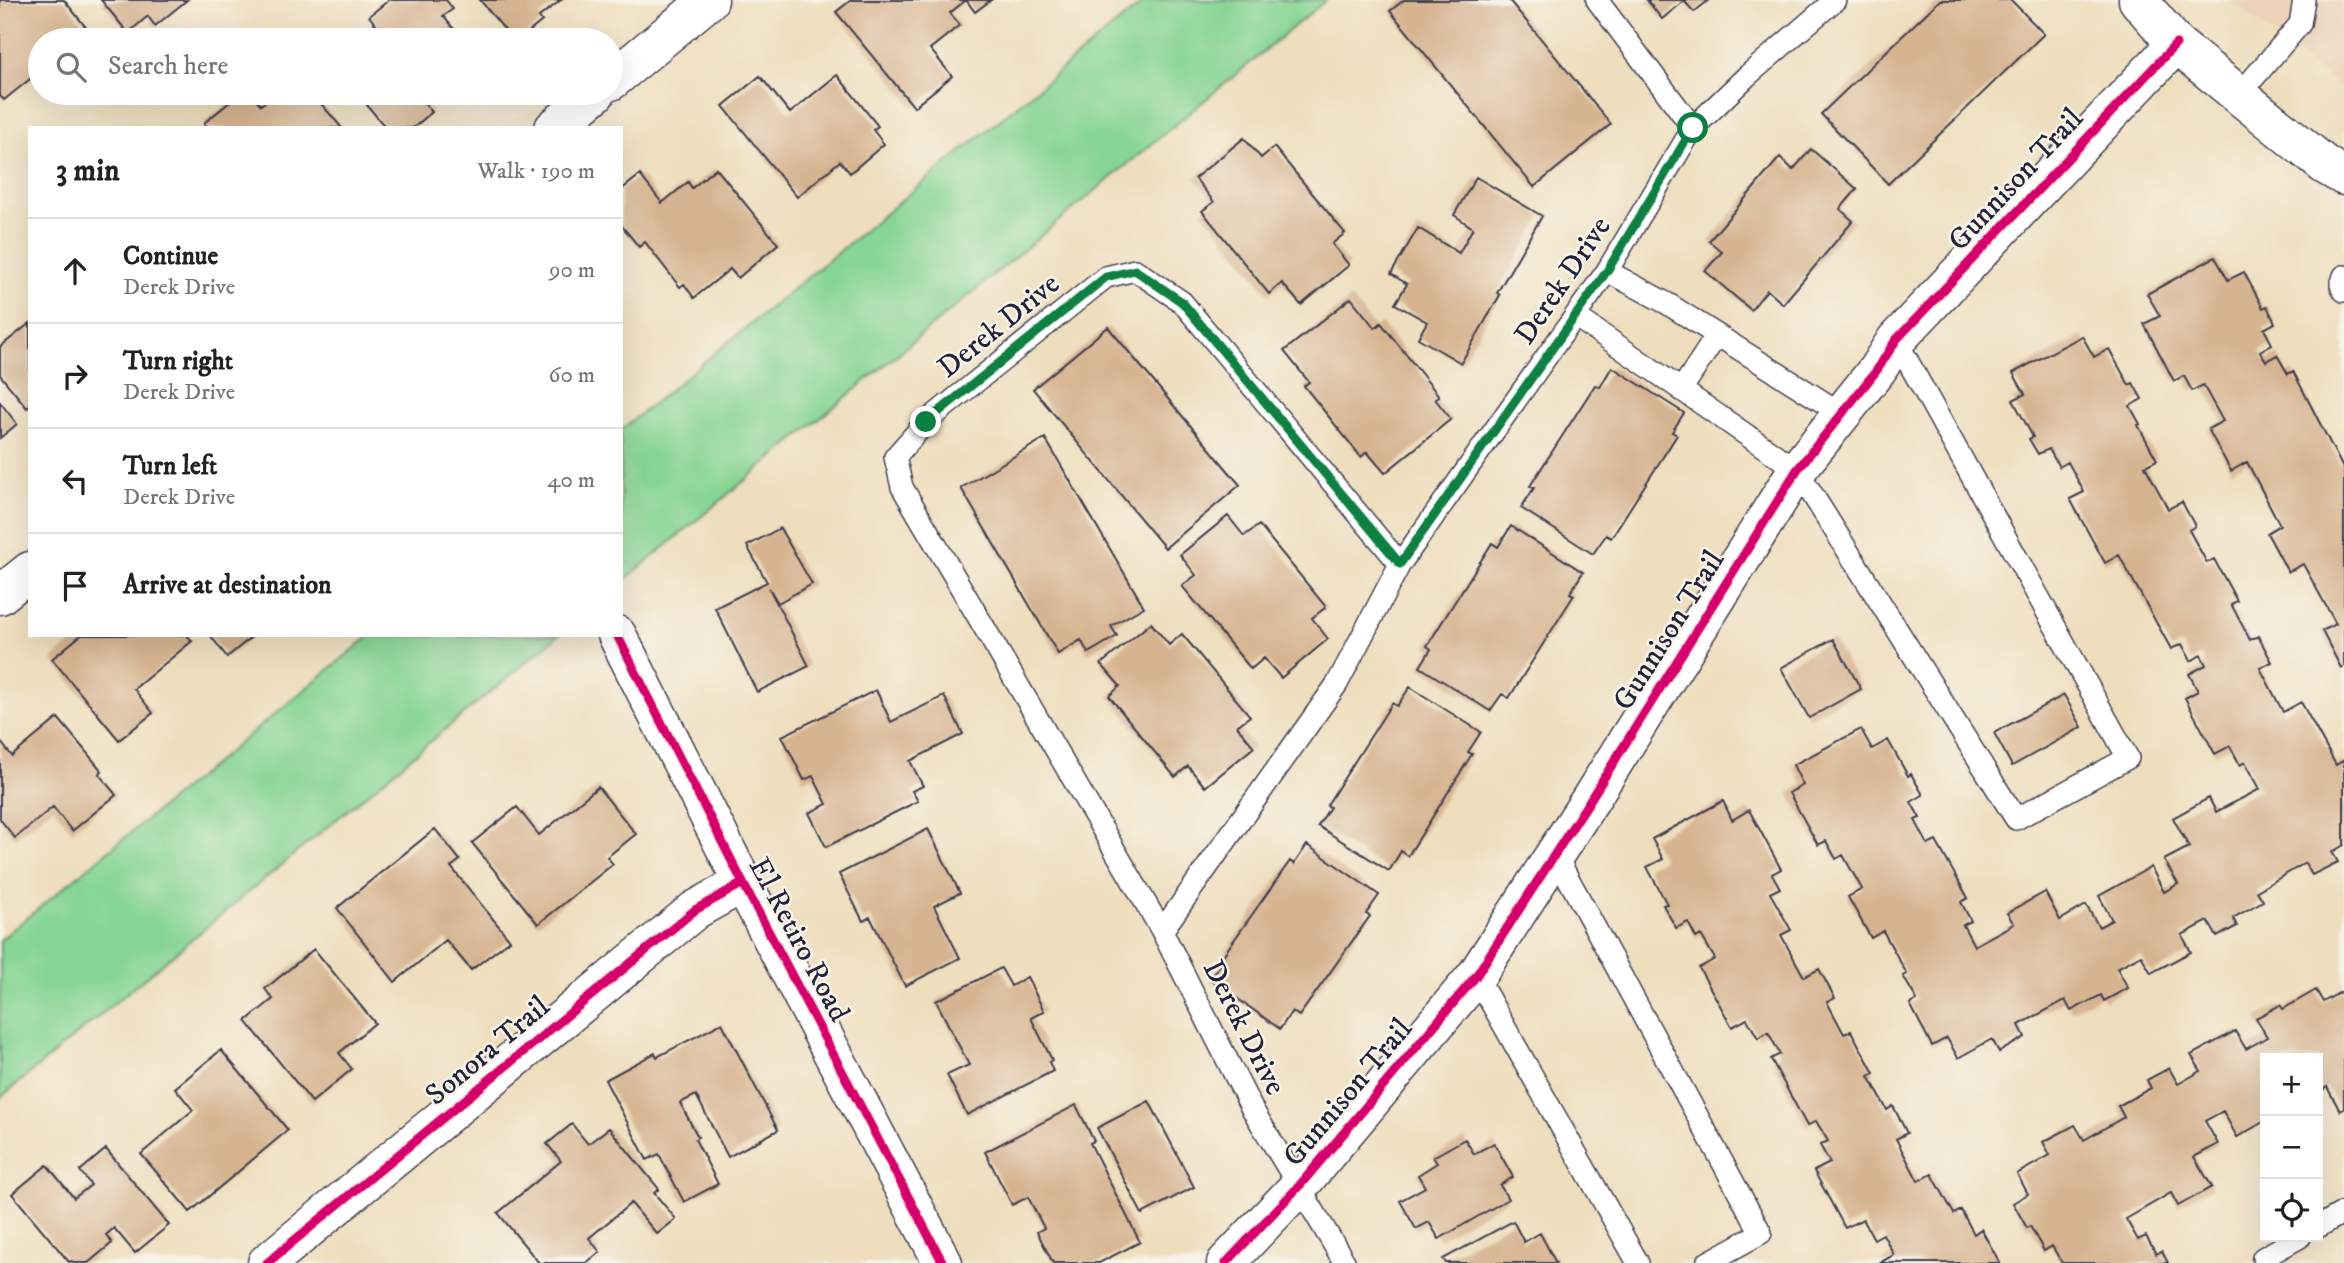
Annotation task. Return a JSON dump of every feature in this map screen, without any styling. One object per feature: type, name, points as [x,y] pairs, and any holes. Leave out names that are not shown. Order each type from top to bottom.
[{"type":"street","points":[[623,71],[709,0]]},
{"type":"street","points":[[2138,0],[2176,44],[2325,164],[2344,176]]},
{"type":"street","name":"Gunnison Trail","points":[[1226,1263],[1300,1185],[1476,976],[1797,470],[1877,370],[1896,340],[2176,44]]},
{"type":"street","points":[[556,126],[582,105]]},
{"type":"street","points":[[0,595],[28,573]]},
{"type":"street","name":"El Retiro Road","points":[[618,637],[743,883],[943,1263]]},
{"type":"street","name":"Sonora Trail","points":[[267,1263],[695,910],[743,883]]},
{"type":"lane","points":[[1597,0],[1693,128]]},
{"type":"lane","name":"Derek Drive","points":[[1162,931],[1337,684],[1400,564],[1607,271],[1693,128],[1747,76],[1835,0]]},
{"type":"lane","points":[[2239,95],[2300,24],[2304,0]]},
{"type":"lane","name":"Derek Drive","points":[[1345,1263],[1251,1107],[1162,931],[902,487],[895,457],[926,422],[1106,277],[1135,270],[1182,302],[1400,564]]},
{"type":"lane","points":[[1607,271],[1668,304],[1842,414]]},
{"type":"lane","points":[[2344,276],[2341,285],[2344,291]]},
{"type":"lane","points":[[1575,316],[1797,470],[2016,819],[2128,758],[1896,340]]},
{"type":"lane","points":[[1681,390],[1717,335]]},
{"type":"lane","points":[[1555,854],[1760,1233],[1707,1263]]},
{"type":"lane","points":[[1476,976],[1638,1263]]},
{"type":"lane","points":[[2323,1224],[2344,1212]]},
{"type":"lane","points":[[2265,1263],[2263,1258],[2291,1242]]},
{"type":"shaded area","points":[[2230,0],[2344,0],[2344,90],[2232,2]]},
{"type":"green space","points":[[1146,0],[1326,0],[623,581],[623,428]]},
{"type":"green space","points":[[369,637],[557,637],[0,1098],[0,940]]},
{"type":"building","points":[[0,0],[64,0],[87,28],[28,28],[28,81],[4,100],[0,96]]},
{"type":"building","points":[[101,0],[187,0],[155,26],[148,16],[134,28],[124,28]]},
{"type":"building","points":[[389,0],[446,0],[453,9],[443,16],[453,28],[378,28],[369,16]]},
{"type":"building","points":[[480,0],[561,0],[539,17],[542,21],[534,28],[503,28]]},
{"type":"building","points":[[851,0],[966,0],[950,13],[960,25],[930,49],[952,76],[914,107],[836,12]]},
{"type":"building","points":[[966,0],[991,0],[975,12]]},
{"type":"building","points":[[1404,0],[1509,0],[1611,124],[1534,187],[1390,11]]},
{"type":"building","points":[[1647,0],[1709,0],[1694,12],[1684,1],[1662,19]]},
{"type":"building","points":[[1940,0],[2011,0],[2044,34],[1888,184],[1821,114]]},
{"type":"building","points":[[837,75],[878,126],[873,130],[884,144],[850,173],[840,161],[797,197],[723,106],[760,76],[790,113]]},
{"type":"building","points":[[226,105],[322,105],[340,126],[206,126],[204,123]]},
{"type":"building","points":[[367,105],[426,105],[432,112],[415,126],[384,126]]},
{"type":"building","points":[[1244,138],[1261,158],[1274,147],[1345,233],[1332,244],[1349,265],[1301,305],[1282,283],[1269,294],[1202,211],[1214,202],[1195,178]]},
{"type":"building","points":[[1811,149],[1857,189],[1840,209],[1853,221],[1783,304],[1767,290],[1751,310],[1705,271],[1722,252],[1709,241],[1780,157],[1793,170]]},
{"type":"building","points":[[716,168],[778,244],[738,278],[730,269],[694,298],[684,284],[680,287],[645,242],[639,247],[623,227],[623,188],[640,175],[662,203],[688,182],[692,188]]},
{"type":"building","points":[[1476,177],[1542,216],[1497,293],[1500,295],[1461,363],[1418,338],[1427,322],[1395,304],[1407,284],[1391,274],[1418,228],[1459,253],[1473,228],[1454,215]]},
{"type":"building","points":[[2215,257],[2228,280],[2244,272],[2263,308],[2267,306],[2275,323],[2264,329],[2272,344],[2260,351],[2266,361],[2277,355],[2288,374],[2293,371],[2344,470],[2344,666],[2341,668],[2322,631],[2336,624],[2303,564],[2288,572],[2267,533],[2280,525],[2247,462],[2231,471],[2208,429],[2223,421],[2203,385],[2192,391],[2184,376],[2174,381],[2144,324],[2160,316],[2147,294]]},
{"type":"building","points":[[1351,298],[1375,328],[1381,323],[1439,396],[1435,399],[1451,419],[1385,473],[1367,452],[1361,457],[1304,386],[1309,382],[1284,351]]},
{"type":"building","points":[[28,325],[27,408],[0,375],[0,347]]},
{"type":"building","points":[[1108,327],[1240,485],[1165,548],[1033,389]]},
{"type":"building","points":[[2082,336],[2094,357],[2109,349],[2129,385],[2133,383],[2142,399],[2130,406],[2157,460],[2145,466],[2168,509],[2182,502],[2195,526],[2189,530],[2207,563],[2214,559],[2237,601],[2231,604],[2250,640],[2258,636],[2272,662],[2260,668],[2283,712],[2301,702],[2336,765],[2344,760],[2344,845],[2332,852],[2338,862],[2312,875],[2305,863],[2257,891],[2263,901],[2233,918],[2237,926],[2217,937],[2208,921],[2182,935],[2191,952],[2151,973],[2141,955],[2117,968],[2128,988],[2104,1001],[2101,995],[2071,1011],[2065,1000],[2019,1025],[2025,1037],[1999,1052],[1992,1039],[1958,1058],[1947,1038],[1932,1046],[1910,1004],[1917,1000],[1903,976],[1907,974],[1883,931],[1871,938],[1848,897],[1862,889],[1843,855],[1836,859],[1826,841],[1818,845],[1789,793],[1803,785],[1793,765],[1861,729],[1872,749],[1888,740],[1908,776],[1911,774],[1923,795],[1911,802],[1920,818],[1915,820],[1928,845],[1936,841],[1968,898],[1961,902],[1971,921],[1963,925],[1974,946],[2014,924],[2007,913],[2045,892],[2060,920],[2086,905],[2099,927],[2112,920],[2099,896],[2151,867],[2164,892],[2178,884],[2164,860],[2189,847],[2173,818],[2209,798],[2216,812],[2260,789],[2245,762],[2240,765],[2230,746],[2215,754],[2185,698],[2198,691],[2189,674],[2206,665],[2201,655],[2191,661],[2182,644],[2171,649],[2119,555],[2105,563],[2070,499],[2084,492],[2068,462],[2059,467],[2049,449],[2038,454],[2029,439],[2033,437],[2013,400],[2025,394],[2013,373]]},
{"type":"building","points":[[1612,367],[1684,413],[1672,432],[1677,435],[1611,538],[1606,535],[1593,554],[1521,508],[1534,488],[1530,486],[1595,385],[1600,387]]},
{"type":"building","points":[[0,402],[17,424],[0,438]]},
{"type":"building","points":[[1045,438],[1144,607],[1111,626],[1117,636],[1088,653],[1081,640],[1058,654],[961,488]]},
{"type":"building","points":[[1228,516],[1244,536],[1259,525],[1326,607],[1312,618],[1328,639],[1281,678],[1264,658],[1251,669],[1182,586],[1196,575],[1180,555]]},
{"type":"building","points":[[1511,526],[1583,572],[1570,593],[1574,595],[1509,698],[1502,694],[1490,711],[1420,667],[1431,649],[1427,646],[1492,543],[1498,547]]},
{"type":"building","points":[[780,528],[812,584],[778,603],[769,588],[809,666],[757,692],[715,608],[767,582],[747,546]]},
{"type":"building","points":[[1151,623],[1169,645],[1182,634],[1250,716],[1237,726],[1254,747],[1205,787],[1188,766],[1175,777],[1109,696],[1120,686],[1101,664]]},
{"type":"building","points":[[79,637],[189,637],[192,641],[134,689],[153,713],[119,740],[52,659]]},
{"type":"building","points":[[212,637],[252,637],[227,657]]},
{"type":"building","points":[[1833,639],[1861,689],[1809,718],[1781,668]]},
{"type":"building","points":[[1410,687],[1481,732],[1468,752],[1472,754],[1408,856],[1401,851],[1389,871],[1318,826],[1330,807],[1327,805],[1392,703],[1397,706]]},
{"type":"building","points":[[876,690],[891,722],[944,696],[963,734],[910,761],[923,786],[912,791],[918,801],[826,847],[809,813],[827,804],[813,776],[804,780],[782,736]]},
{"type":"building","points":[[2064,695],[2082,727],[2012,766],[1994,733]]},
{"type":"building","points":[[58,718],[102,771],[99,774],[116,795],[72,831],[53,807],[15,838],[0,819],[0,741],[12,756]]},
{"type":"building","points":[[598,787],[636,834],[607,857],[613,864],[538,924],[472,843],[517,807],[539,835]]},
{"type":"building","points":[[1723,801],[1732,820],[1749,810],[1781,869],[1772,874],[1780,888],[1770,893],[1791,930],[1781,935],[1804,977],[1819,969],[1835,998],[1827,1002],[1844,1034],[1851,1031],[1874,1073],[1869,1076],[1887,1110],[1893,1106],[1907,1133],[1896,1139],[1918,1181],[1932,1174],[1954,1214],[1961,1210],[1974,1234],[1981,1229],[2000,1263],[1879,1263],[1894,1255],[1883,1234],[1874,1239],[1863,1219],[1845,1228],[1814,1171],[1830,1163],[1820,1145],[1828,1141],[1816,1121],[1807,1126],[1771,1059],[1780,1054],[1768,1032],[1758,1038],[1747,1019],[1732,1027],[1699,968],[1715,959],[1701,935],[1696,938],[1688,922],[1676,928],[1663,905],[1667,904],[1647,867],[1663,859],[1652,839]]},
{"type":"building","points":[[435,829],[460,860],[451,867],[510,940],[471,970],[446,940],[395,982],[337,908]]},
{"type":"building","points":[[928,829],[960,893],[934,906],[960,958],[905,986],[870,917],[863,921],[839,874]]},
{"type":"building","points":[[1307,845],[1379,895],[1366,914],[1370,916],[1299,1016],[1292,1011],[1280,1029],[1210,979],[1223,961],[1220,960],[1290,861],[1294,864]]},
{"type":"building","points":[[314,949],[375,1023],[339,1053],[352,1069],[312,1102],[246,1021],[273,999],[265,989]]},
{"type":"building","points":[[1001,968],[1011,986],[1027,977],[1044,1011],[1031,1018],[1052,1060],[1049,1062],[1053,1071],[967,1115],[947,1075],[969,1065],[936,1001]]},
{"type":"building","points":[[2316,990],[2323,1002],[2344,990],[2344,1109],[2340,1111],[2327,1087],[2323,1090],[2323,1053],[2260,1053],[2260,1124],[2237,1137],[2223,1111],[2205,1121],[2218,1144],[2194,1157],[2212,1187],[2178,1206],[2171,1193],[2126,1219],[2138,1240],[2146,1236],[2156,1254],[2162,1251],[2168,1263],[2062,1263],[2052,1246],[2044,1251],[2013,1203],[2028,1194],[2017,1174],[2050,1155],[2043,1142],[2075,1125],[2084,1140],[2124,1117],[2118,1106],[2151,1088],[2147,1080],[2169,1068],[2178,1084],[2201,1071],[2191,1055],[2235,1031],[2246,1049],[2267,1037],[2256,1018],[2280,1005],[2283,1009]]},
{"type":"building","points":[[722,1023],[778,1130],[728,1157],[696,1095],[680,1103],[718,1184],[684,1202],[659,1154],[647,1160],[605,1080],[655,1053],[657,1057]]},
{"type":"building","points":[[221,1050],[288,1130],[190,1212],[141,1154],[193,1110],[175,1088]]},
{"type":"building","points":[[1149,1101],[1194,1187],[1142,1214],[1097,1128]]},
{"type":"building","points":[[1076,1105],[1094,1141],[1090,1143],[1140,1242],[1099,1263],[1053,1263],[1037,1232],[1044,1228],[1028,1197],[1012,1205],[985,1152]]},
{"type":"building","points":[[572,1124],[588,1144],[609,1128],[659,1189],[654,1193],[676,1219],[657,1234],[631,1203],[589,1238],[600,1252],[586,1263],[539,1263],[498,1213],[561,1161],[547,1144]]},
{"type":"building","points":[[1465,1139],[1474,1154],[1494,1143],[1513,1177],[1500,1185],[1508,1199],[1439,1239],[1429,1222],[1416,1229],[1400,1201],[1425,1187],[1418,1175],[1437,1163],[1433,1157]]},
{"type":"building","points":[[106,1149],[169,1225],[135,1253],[114,1228],[106,1235],[112,1243],[88,1263],[69,1262],[12,1194],[47,1165],[74,1198],[91,1185],[80,1171]]},
{"type":"building","points":[[1513,1221],[1524,1242],[1540,1233],[1556,1263],[1446,1263],[1443,1259]]},
{"type":"cycle path","points":[[1226,1263],[1300,1185],[1476,976],[1797,470],[1877,370],[1896,340],[2176,44]]},
{"type":"cycle path","points":[[618,637],[743,883],[943,1263]]},
{"type":"cycle path","points":[[267,1263],[695,910],[743,883]]},
{"type":"route","points":[[926,422],[1106,277],[1135,270],[1182,302],[1400,564],[1607,271],[1693,128]]}]
